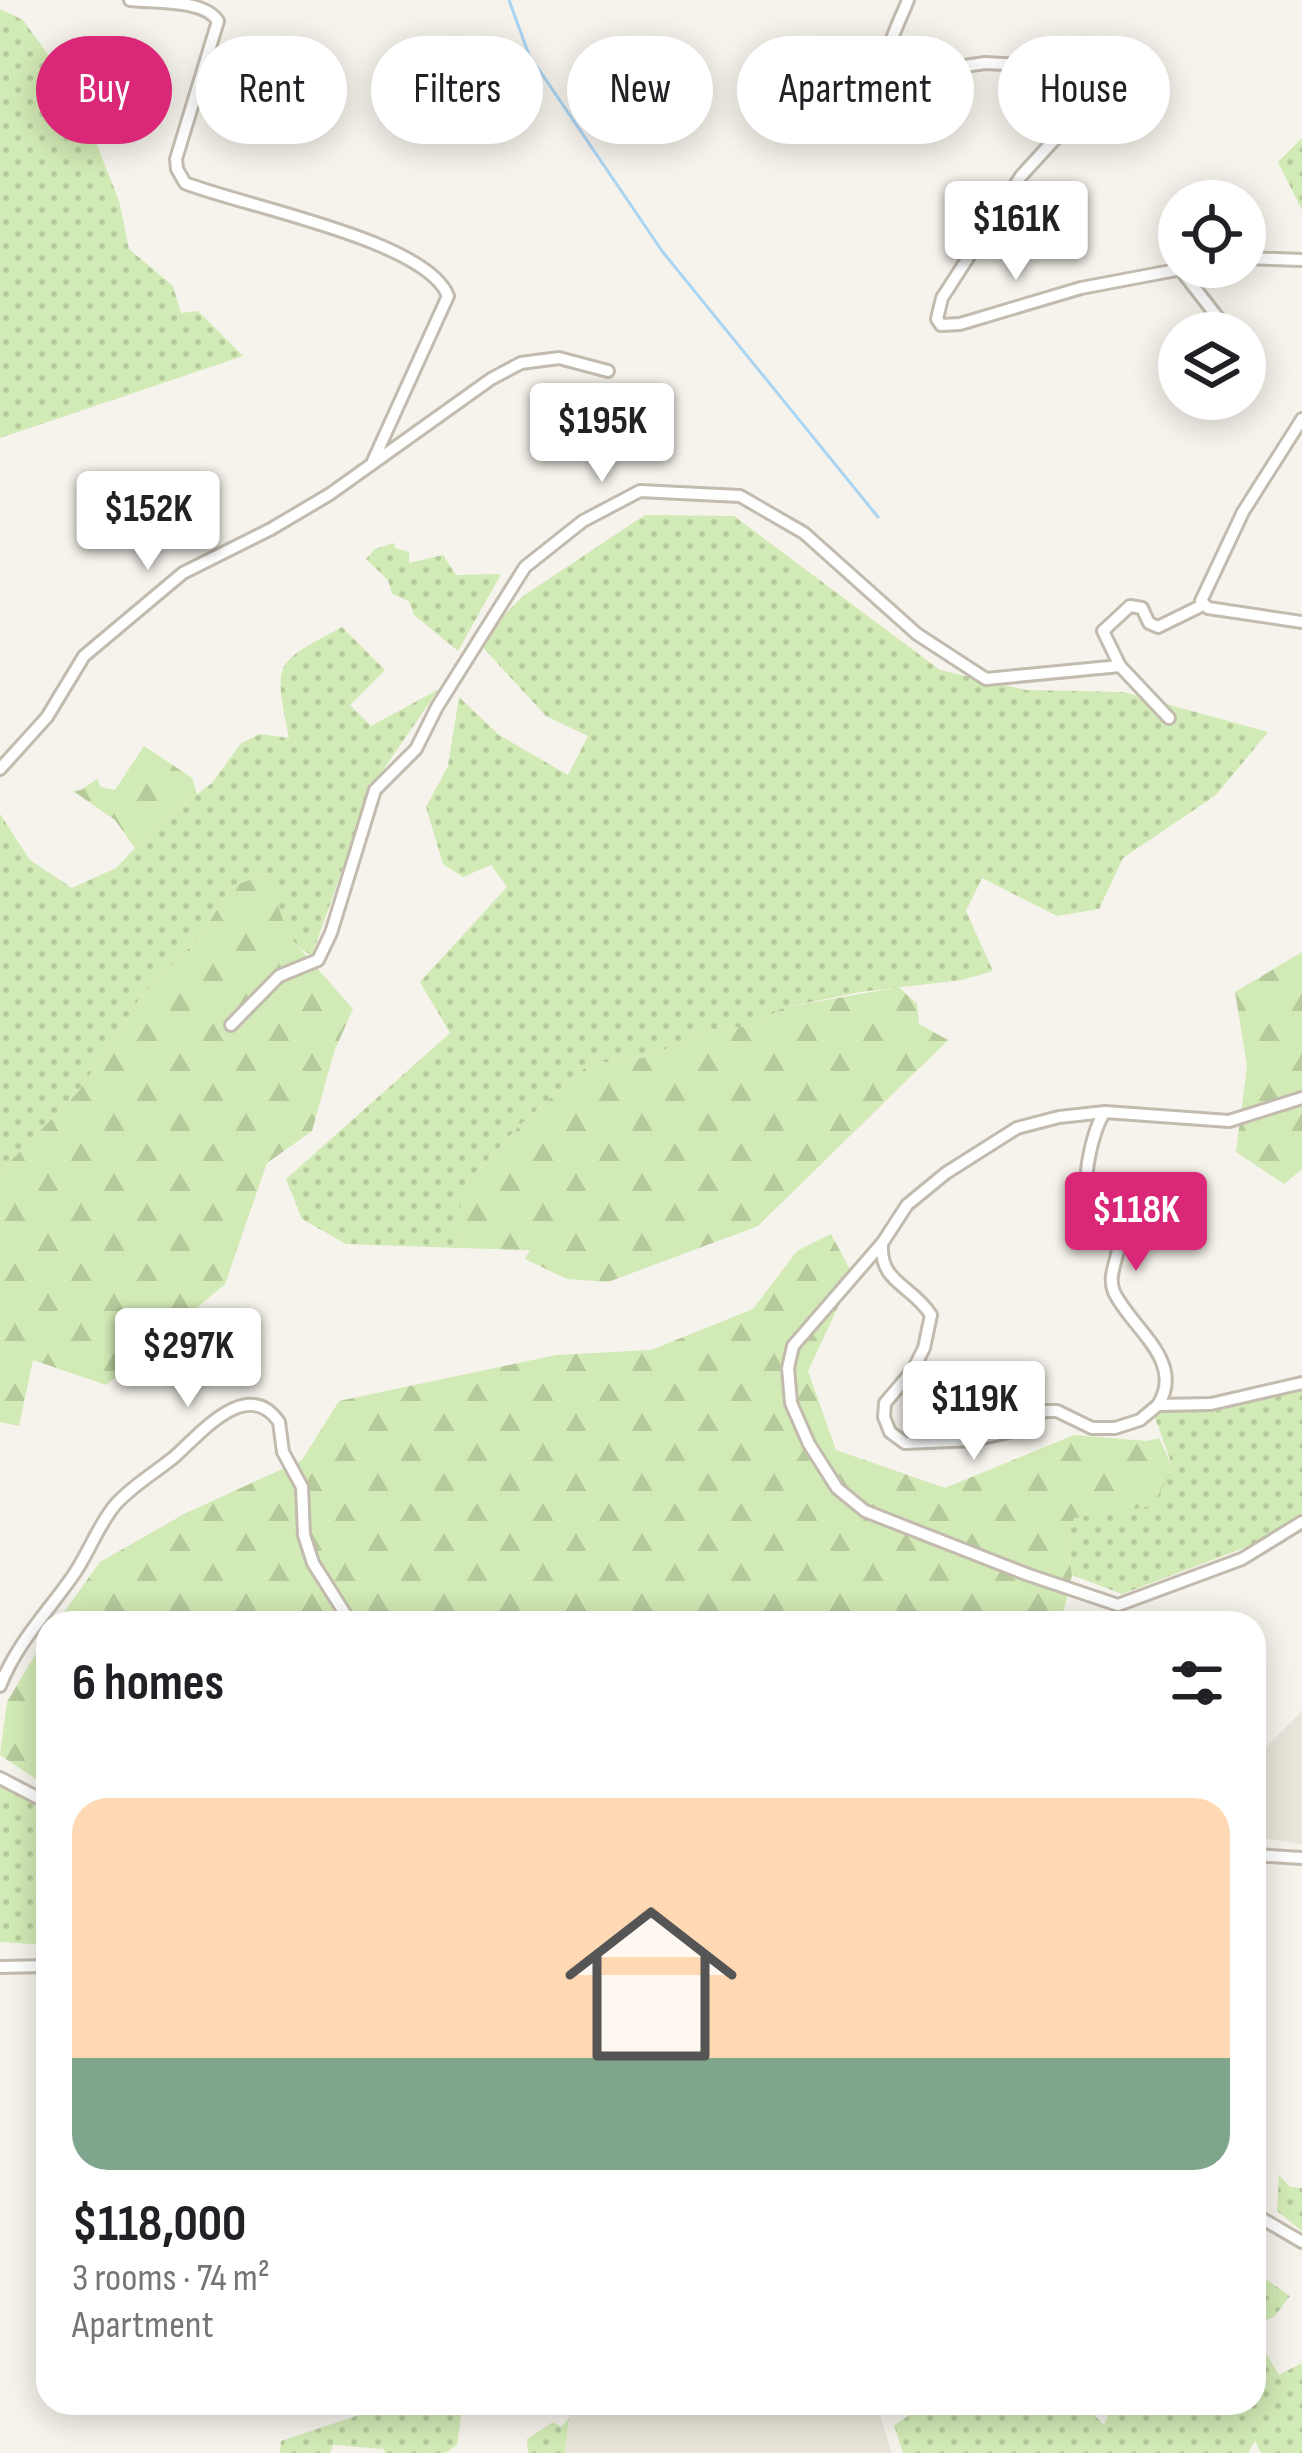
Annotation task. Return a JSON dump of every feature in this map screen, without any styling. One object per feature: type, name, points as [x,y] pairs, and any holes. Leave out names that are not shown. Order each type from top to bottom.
[{"type":"street","points":[[130,0],[200,1],[217,14],[215,40],[176,159],[185,183],[377,244],[428,269],[443,283],[448,296],[371,464]]},
{"type":"street","points":[[908,0],[889,48],[890,77],[985,63],[1105,69],[1112,76],[1021,176],[942,298],[937,319],[941,325],[1158,273]]},
{"type":"street","points":[[1266,259],[1302,260]]},
{"type":"street","points":[[0,769],[47,717],[84,656],[183,573],[272,529],[490,379],[521,363],[559,358],[608,371]]},
{"type":"street","points":[[1203,605],[1203,590],[1243,512],[1302,419]]},
{"type":"street","points":[[231,1025],[279,976],[318,959],[331,933],[375,790],[416,749],[525,567],[583,521],[640,491],[740,496],[804,533],[917,634],[986,680],[1120,666]]},
{"type":"street","points":[[1169,718],[1120,666],[1103,631],[1130,606],[1142,608],[1149,623],[1159,627],[1203,605],[1302,622]]},
{"type":"street","points":[[1302,1097],[1229,1121],[1105,1112],[1017,1128],[946,1173],[907,1205],[883,1242],[793,1346],[788,1368],[791,1403],[809,1444],[837,1488],[865,1511],[1118,1605],[1242,1559],[1302,1522]]},
{"type":"street","points":[[883,1242],[881,1264],[892,1279],[918,1294],[931,1315],[924,1348],[913,1370],[885,1402],[890,1432],[904,1443],[974,1440],[1008,1432],[1045,1411],[1092,1428],[1115,1428],[1140,1420],[1166,1392],[1166,1372],[1145,1330],[1113,1290],[1112,1271],[1119,1255],[1116,1228],[1090,1202],[1087,1183],[1093,1138],[1105,1112]]},
{"type":"street","points":[[1158,1405],[1211,1404],[1302,1383]]},
{"type":"street","points":[[44,1611],[130,1488],[185,1448],[214,1417],[242,1406],[258,1406],[279,1422],[283,1452],[302,1487],[304,1535],[313,1563],[343,1611]]},
{"type":"street","points":[[0,1686],[36,1621]]},
{"type":"street","points":[[0,1778],[36,1797]]},
{"type":"street","points":[[1266,1856],[1301,1858],[1302,1872]]},
{"type":"street","points":[[0,1967],[36,1966]]},
{"type":"street","points":[[1266,2221],[1302,2242]]},
{"type":"shaded area","points":[[1302,1711],[1302,1844],[1266,1839],[1266,1747]]},
{"type":"shaded area","points":[[570,2415],[880,2415],[892,2453],[565,2453]]},
{"type":"green space","points":[[0,9],[23,20],[36,38],[36,144],[97,144],[119,201],[129,249],[173,286],[181,313],[198,311],[243,356],[0,438]]},
{"type":"green space","points":[[1302,138],[1302,210],[1278,162]]},
{"type":"green space","points":[[645,515],[734,516],[940,670],[1026,690],[1123,692],[1268,732],[1216,795],[1123,858],[1099,909],[1057,916],[982,878],[966,911],[993,971],[782,1008],[755,1025],[710,1031],[643,1058],[589,1064],[520,1125],[462,1187],[459,1248],[346,1244],[302,1219],[286,1179],[450,1033],[420,982],[507,887],[491,865],[463,877],[443,864],[426,807],[448,766],[459,697],[499,735],[568,775],[588,736],[546,716],[478,642],[523,596]]},
{"type":"green space","points":[[394,543],[395,548],[409,552],[409,563],[443,555],[456,575],[501,574],[458,651],[414,615],[409,601],[392,594],[388,580],[366,559],[375,549]]},
{"type":"green space","points":[[342,627],[385,670],[350,705],[371,726],[439,689],[372,786],[312,955],[287,932],[266,874],[230,887],[202,935],[140,998],[79,1091],[0,1172],[0,814],[30,860],[72,888],[116,868],[160,822],[212,783],[241,743],[260,734],[289,738],[281,693],[284,668],[302,649]]},
{"type":"green space","points":[[144,746],[192,778],[197,794],[135,848],[115,820],[73,791],[97,779],[101,787],[115,790]]},
{"type":"green space","points":[[266,874],[289,936],[353,1009],[334,1052],[312,1131],[267,1163],[225,1284],[106,1385],[33,1360],[19,1426],[0,1422],[0,1172],[79,1091],[140,998],[202,935],[230,887]]},
{"type":"green space","points":[[1302,952],[1302,1169],[1284,1184],[1236,1152],[1247,1066],[1235,992]]},
{"type":"green space","points":[[899,987],[917,1004],[919,1024],[948,1040],[758,1226],[608,1282],[567,1279],[525,1259],[530,1250],[459,1248],[461,1188],[520,1125],[589,1064],[643,1058],[710,1031],[755,1025],[782,1008]]},
{"type":"green space","points":[[831,1234],[853,1275],[808,1371],[836,1450],[945,1488],[1074,1435],[1159,1438],[1173,1468],[1152,1506],[1074,1518],[1066,1540],[1072,1575],[1064,1611],[65,1611],[100,1562],[186,1513],[302,1460],[339,1401],[556,1355],[651,1350],[753,1309],[797,1251]]},
{"type":"green space","points":[[1302,1385],[1302,1513],[1252,1545],[1122,1594],[1072,1575],[1066,1540],[1074,1517],[1173,1468],[1152,1409],[1205,1410]]},
{"type":"green space","points":[[36,1653],[36,1779],[0,1755],[7,1702]]},
{"type":"green space","points":[[0,1781],[36,1800],[36,1944],[0,1942]]},
{"type":"green space","points":[[1279,2175],[1290,2187],[1302,2188],[1302,2231],[1277,2211]]},
{"type":"green space","points":[[1266,2279],[1290,2296],[1266,2320]]},
{"type":"green space","points":[[1266,2355],[1279,2375],[1302,2363],[1302,2453],[1261,2453],[1255,2441],[1248,2453],[903,2453],[894,2425],[910,2415],[1094,2415],[1104,2425],[1109,2415],[1266,2415]]},
{"type":"green space","points":[[359,2415],[461,2415],[457,2445],[445,2453],[385,2453],[384,2449],[333,2445],[330,2453],[280,2453],[281,2441]]},
{"type":"green space","points":[[569,2418],[565,2453],[528,2453],[527,2439],[553,2422],[561,2427]]},
{"type":"waterway","points":[[509,0],[529,55],[662,251],[878,517]]}]
